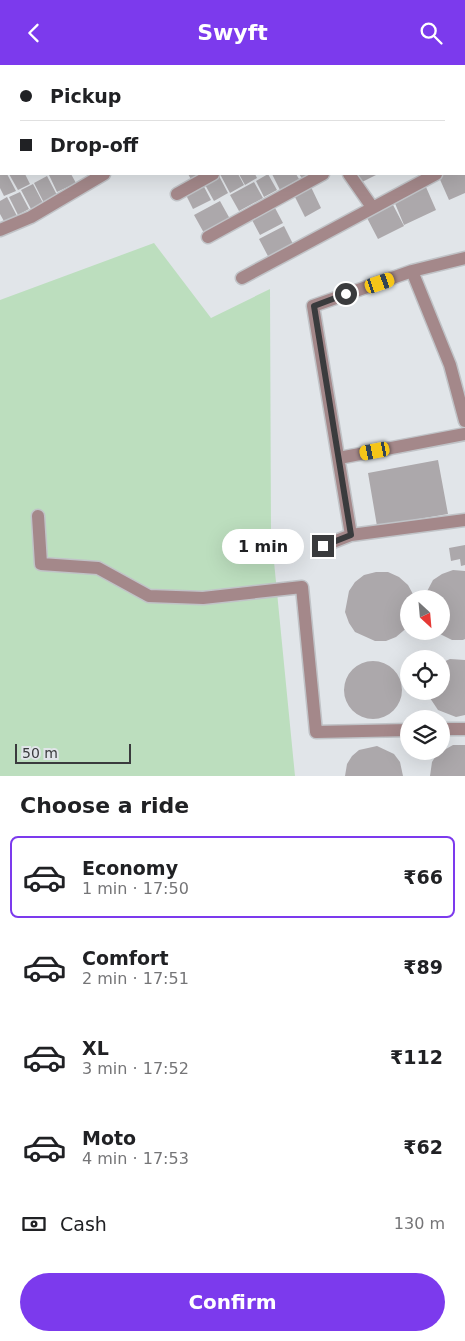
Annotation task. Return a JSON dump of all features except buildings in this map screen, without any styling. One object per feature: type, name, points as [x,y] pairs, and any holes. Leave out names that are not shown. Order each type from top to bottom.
[{"type":"street","points":[[0,230],[31,217],[102,175]]},
{"type":"street","points":[[177,194],[211,175]]},
{"type":"street","points":[[208,237],[321,175]]},
{"type":"street","points":[[350,175],[372,207]]},
{"type":"street","points":[[242,278],[434,175]]},
{"type":"street","points":[[351,535],[314,306],[412,271],[465,258]]},
{"type":"street","points":[[412,271],[450,365],[465,421]]},
{"type":"street","points":[[339,458],[465,434]]},
{"type":"street","points":[[38,516],[41,563],[98,568],[149,595],[203,598],[302,587],[316,732],[400,730]]},
{"type":"street","points":[[323,546],[351,535],[465,520]]},
{"type":"street","points":[[450,729],[465,729]]},
{"type":"green space","points":[[154,243],[211,318],[270,289],[271,531],[295,776],[0,776],[0,300]]},
{"type":"route","points":[[323,546],[351,535],[314,306],[346,294]]}]
